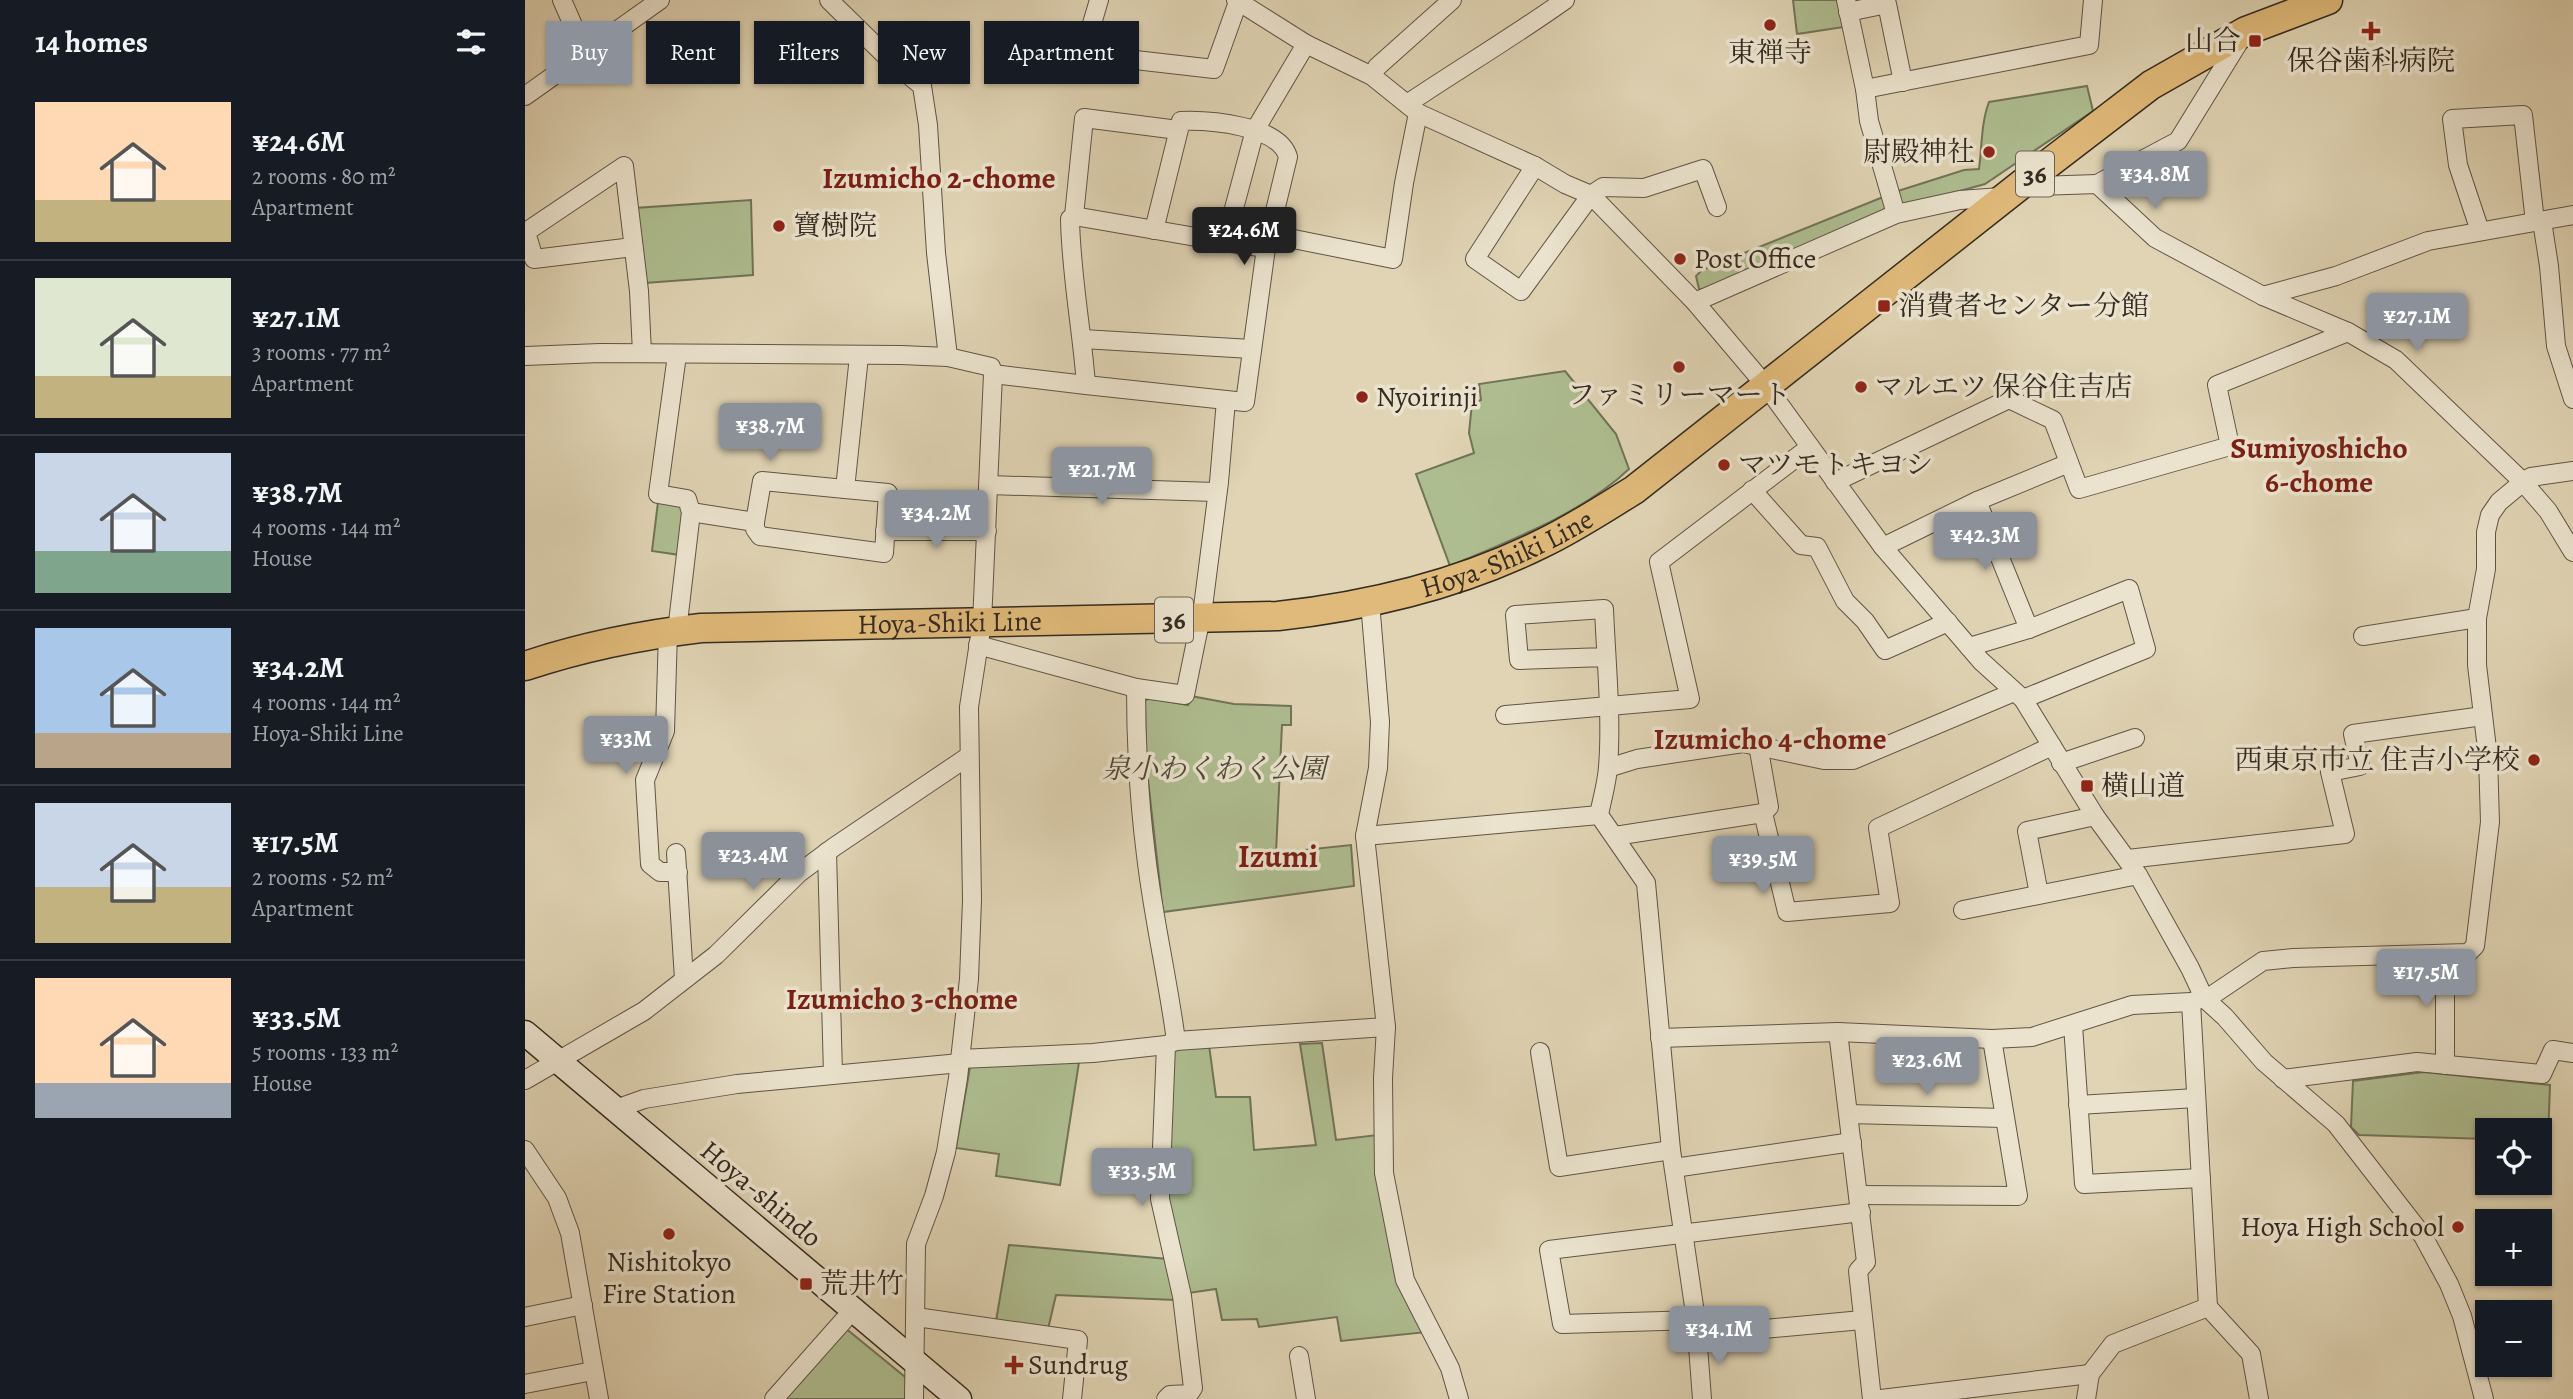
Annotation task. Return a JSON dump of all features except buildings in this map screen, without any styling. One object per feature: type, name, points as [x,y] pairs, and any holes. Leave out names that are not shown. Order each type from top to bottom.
[{"type":"main road","name":"Hoya-Shiki Line","points":[[525,666],[583,649],[701,628],[980,634],[1277,616],[1370,602],[1415,592],[1461,577],[1564,533],[1633,490],[2151,86],[2246,31],[2328,0]]},
{"type":"main road","name":"Hoya-shindo","points":[[525,1033],[959,1399]]},
{"type":"street","points":[[562,0],[571,21]]},
{"type":"street","points":[[632,21],[660,0]]},
{"type":"street","points":[[829,0],[887,57],[922,86],[948,357]]},
{"type":"street","points":[[1099,0],[1083,54],[1214,69],[1237,1],[1306,44],[1372,76],[1412,109],[1591,195],[1695,302],[1766,386],[1883,547],[1969,647],[2019,695],[2095,816],[2128,859],[2190,968],[2197,1000],[2196,1098],[2208,1307],[2251,1354],[2259,1399]]},
{"type":"street","points":[[1372,76],[1377,67],[1452,0]]},
{"type":"street","points":[[1074,216],[1225,242],[1268,241],[1393,260],[1412,109],[1565,0]]},
{"type":"street","points":[[1865,89],[2089,45],[2093,0]]},
{"type":"street","points":[[1896,214],[1869,121],[1847,6],[1887,4],[1903,82]]},
{"type":"street","points":[[1695,302],[1896,214],[2016,189],[2097,184],[2178,141],[2246,31]]},
{"type":"street","points":[[1225,242],[1255,130],[1306,44]]},
{"type":"street","points":[[525,96],[546,82]]},
{"type":"street","points":[[2480,232],[2458,165],[2452,119],[2523,115],[2539,221],[2549,266],[2556,346],[2573,399]]},
{"type":"street","points":[[1086,386],[1083,339],[1070,247],[1070,219],[1074,216],[1084,118],[1178,130]]},
{"type":"street","points":[[993,374],[1245,402],[1268,241],[1287,152],[1271,137],[1255,130],[1181,121],[1154,230]]},
{"type":"street","points":[[633,247],[534,259],[526,232],[624,166],[639,291],[642,353]]},
{"type":"street","points":[[1535,166],[1475,259],[1521,290],[1591,195],[1603,187],[1644,188],[1703,169],[1717,207]]},
{"type":"street","points":[[2097,184],[2155,238],[2263,296],[2348,332],[2396,360],[2523,482],[2548,511],[2573,552]]},
{"type":"street","points":[[2263,296],[2336,276],[2428,241],[2573,215]]},
{"type":"street","points":[[1835,482],[2009,399],[2053,420],[2079,489],[2230,446],[2217,385],[2348,332]]},
{"type":"street","points":[[1083,339],[1251,349]]},
{"type":"street","points":[[525,356],[642,353],[948,357],[991,366],[993,374],[987,531],[980,634],[969,707],[972,900],[969,979],[946,1152],[934,1196],[916,1244],[914,1399]]},
{"type":"street","points":[[677,355],[659,494],[687,499],[691,512],[673,632],[665,731],[645,780],[645,805],[650,864],[660,872],[678,872]]},
{"type":"street","points":[[845,488],[859,356]]},
{"type":"street","points":[[980,634],[1136,688],[1185,695],[1203,607],[1226,400]]},
{"type":"street","points":[[1505,715],[1690,699],[1659,562],[1810,447]]},
{"type":"street","points":[[1883,547],[1977,502],[2069,463]]},
{"type":"street","points":[[1660,1038],[1838,1032],[1992,1039],[2032,1037],[2132,1005],[2197,1000],[2214,994],[2263,961],[2468,953],[2475,946],[2490,822],[2488,757],[2476,665],[2477,618],[2486,569],[2486,532],[2490,516],[2499,502],[2523,482],[2531,477],[2573,471]]},
{"type":"street","points":[[762,481],[845,488],[888,492],[884,553],[760,536],[755,529],[762,481]]},
{"type":"street","points":[[989,485],[1216,492]]},
{"type":"street","points":[[1752,490],[1801,545],[1817,547],[1845,601],[1865,621],[1885,650],[1948,622]]},
{"type":"street","points":[[1977,502],[2029,629]]},
{"type":"street","points":[[691,512],[755,522]]},
{"type":"street","points":[[885,530],[987,531]]},
{"type":"street","points":[[1608,768],[1637,759],[1743,743],[1784,754],[1824,760],[1853,760],[2146,649],[2129,589],[2029,629],[1969,647]]},
{"type":"street","points":[[1370,602],[1381,722],[1378,768],[1365,836],[1386,1027],[1383,1078],[1384,1174],[1405,1280],[1450,1368],[1453,1398]]},
{"type":"street","points":[[1606,657],[1519,660],[1515,615],[1604,610],[1606,657],[1608,706],[1608,768],[1599,815],[1646,883],[1671,1150],[1697,1328],[1702,1399]]},
{"type":"street","points":[[2363,636],[2477,618]]},
{"type":"street","points":[[1136,688],[1136,736],[1146,857],[1165,967],[1171,1043],[1160,1199],[1182,1296],[1193,1388],[1189,1394],[1170,1395],[1166,1399]]},
{"type":"street","points":[[2128,859],[2345,834],[2330,772],[2360,766],[2353,734],[2483,716]]},
{"type":"street","points":[[2061,762],[2135,738]]},
{"type":"street","points":[[1615,836],[1763,813],[1769,807],[1759,746]]},
{"type":"street","points":[[1763,813],[1787,912],[1890,903],[1878,828],[2052,746]]},
{"type":"street","points":[[525,1080],[644,1011],[716,955],[799,873],[969,756]]},
{"type":"street","points":[[1365,836],[1599,815]]},
{"type":"street","points":[[2039,894],[2027,831],[2095,816]]},
{"type":"street","points":[[827,852],[833,1074]]},
{"type":"street","points":[[676,853],[684,979]]},
{"type":"street","points":[[1963,910],[2138,875]]},
{"type":"street","points":[[2445,954],[2445,1065]]},
{"type":"street","points":[[2197,1000],[2225,1017],[2264,1062],[2336,1124],[2423,1236],[2449,1284],[2462,1316],[2484,1399]]},
{"type":"street","points":[[2073,1025],[2084,1184],[2201,1178]]},
{"type":"street","points":[[616,1109],[644,1099],[737,1084],[960,1061],[1093,1054],[1171,1043],[1386,1027]]},
{"type":"street","points":[[1838,1032],[1860,1203],[1865,1262],[1858,1271],[1872,1399]]},
{"type":"street","points":[[1862,1320],[1697,1328],[1562,1324],[1549,1250],[1683,1232],[1860,1203],[2018,1196],[1992,1039]]},
{"type":"street","points":[[2283,1080],[2417,1062],[2542,1074],[2553,1050],[2573,1053]]},
{"type":"street","points":[[1540,1052],[1559,1167],[1671,1150]]},
{"type":"street","points":[[2078,1105],[2196,1098]]},
{"type":"street","points":[[1849,1114],[2004,1118]]},
{"type":"street","points":[[1674,1168],[1851,1142]]},
{"type":"street","points":[[525,1150],[557,1198],[570,1233],[599,1399]]},
{"type":"street","points":[[525,1317],[583,1305]]},
{"type":"street","points":[[2086,1399],[2090,1374],[2112,1344],[2208,1307]]},
{"type":"street","points":[[774,1399],[852,1311]]},
{"type":"street","points":[[916,1317],[1078,1340],[1072,1399]]},
{"type":"street","points":[[1299,1356],[1306,1399]]},
{"type":"street","points":[[525,1384],[593,1371]]},
{"type":"street","points":[[1881,1399],[2090,1374]]},
{"type":"green space","points":[[1793,0],[1839,0],[1844,27],[1797,34]]},
{"type":"green space","points":[[2087,86],[2093,111],[1985,184],[1913,204],[1705,291],[1699,289],[1696,276],[1702,270],[1898,191],[1964,170],[1979,169],[1983,127],[1989,102]]},
{"type":"green space","points":[[751,200],[753,275],[645,283],[635,208]]},
{"type":"green space","points":[[1565,371],[1616,434],[1629,469],[1611,485],[1568,512],[1450,566],[1416,474],[1474,453],[1469,433],[1472,403],[1481,400],[1479,384]]},
{"type":"green space","points":[[658,502],[681,505],[685,512],[680,555],[652,551]]},
{"type":"green space","name":"泉小わくわく公園","points":[[1191,696],[1234,704],[1291,706],[1291,725],[1282,725],[1276,853],[1351,845],[1354,886],[1163,912],[1146,762],[1145,701],[1149,698],[1188,705]]},
{"type":"green space","points":[[1322,1043],[1336,1140],[1377,1135],[1427,1332],[1341,1341],[1337,1317],[1259,1327],[1257,1319],[1222,1320],[1216,1289],[1189,1293],[1166,1196],[1170,1054],[1178,1046],[1209,1045],[1216,1097],[1250,1097],[1254,1150],[1316,1145],[1300,1044]]},
{"type":"green space","points":[[1079,1062],[1060,1185],[996,1176],[999,1154],[956,1148],[970,1067]]},
{"type":"green space","points":[[2424,1072],[2550,1085],[2549,1118],[2475,1118],[2475,1139],[2359,1135],[2351,1127],[2353,1081]]},
{"type":"green space","points":[[1009,1245],[1168,1259],[1175,1300],[1056,1295],[1048,1329],[996,1321]]},
{"type":"green space","points":[[844,1327],[910,1381],[910,1399],[779,1399]]},
{"type":"place","name":"東禅寺","points":[[1770,25]]},
{"type":"place","name":"保谷歯科病院","points":[[2371,31]]},
{"type":"place","name":"山合","points":[[2255,41]]},
{"type":"place","name":"尉殿神社","points":[[1989,152]]},
{"type":"place","name":"寶樹院","points":[[779,226]]},
{"type":"place","name":"Post Office","points":[[1680,259]]},
{"type":"place","name":"消費者センター分館","points":[[1884,306]]},
{"type":"place","name":"ファミリーマート","points":[[1679,367]]},
{"type":"place","name":"マルエツ 保谷住吉店","points":[[1861,387]]},
{"type":"place","name":"Nyoirinji","points":[[1362,397]]},
{"type":"place","name":"マツモトキヨシ","points":[[1724,465]]},
{"type":"place","name":"西東京市立 住吉小学校","points":[[2534,760]]},
{"type":"place","name":"横山道","points":[[2087,786]]},
{"type":"place","name":"Hoya High School","points":[[2458,1227]]},
{"type":"place","name":"Nishitokyo Fire Station","points":[[669,1234]]},
{"type":"place","name":"荒井竹","points":[[806,1284]]},
{"type":"place","name":"Sundrug","points":[[1014,1365]]},
{"type":"district","name":"Izumicho 2-chome","points":[[939,178]]},
{"type":"district","name":"Sumiyoshicho 6-chome","points":[[2319,465]]},
{"type":"district","name":"Izumicho 4-chome","points":[[1770,739]]},
{"type":"district","name":"Izumi","points":[[1278,856]]},
{"type":"district","name":"Izumicho 3-chome","points":[[902,999]]}]
